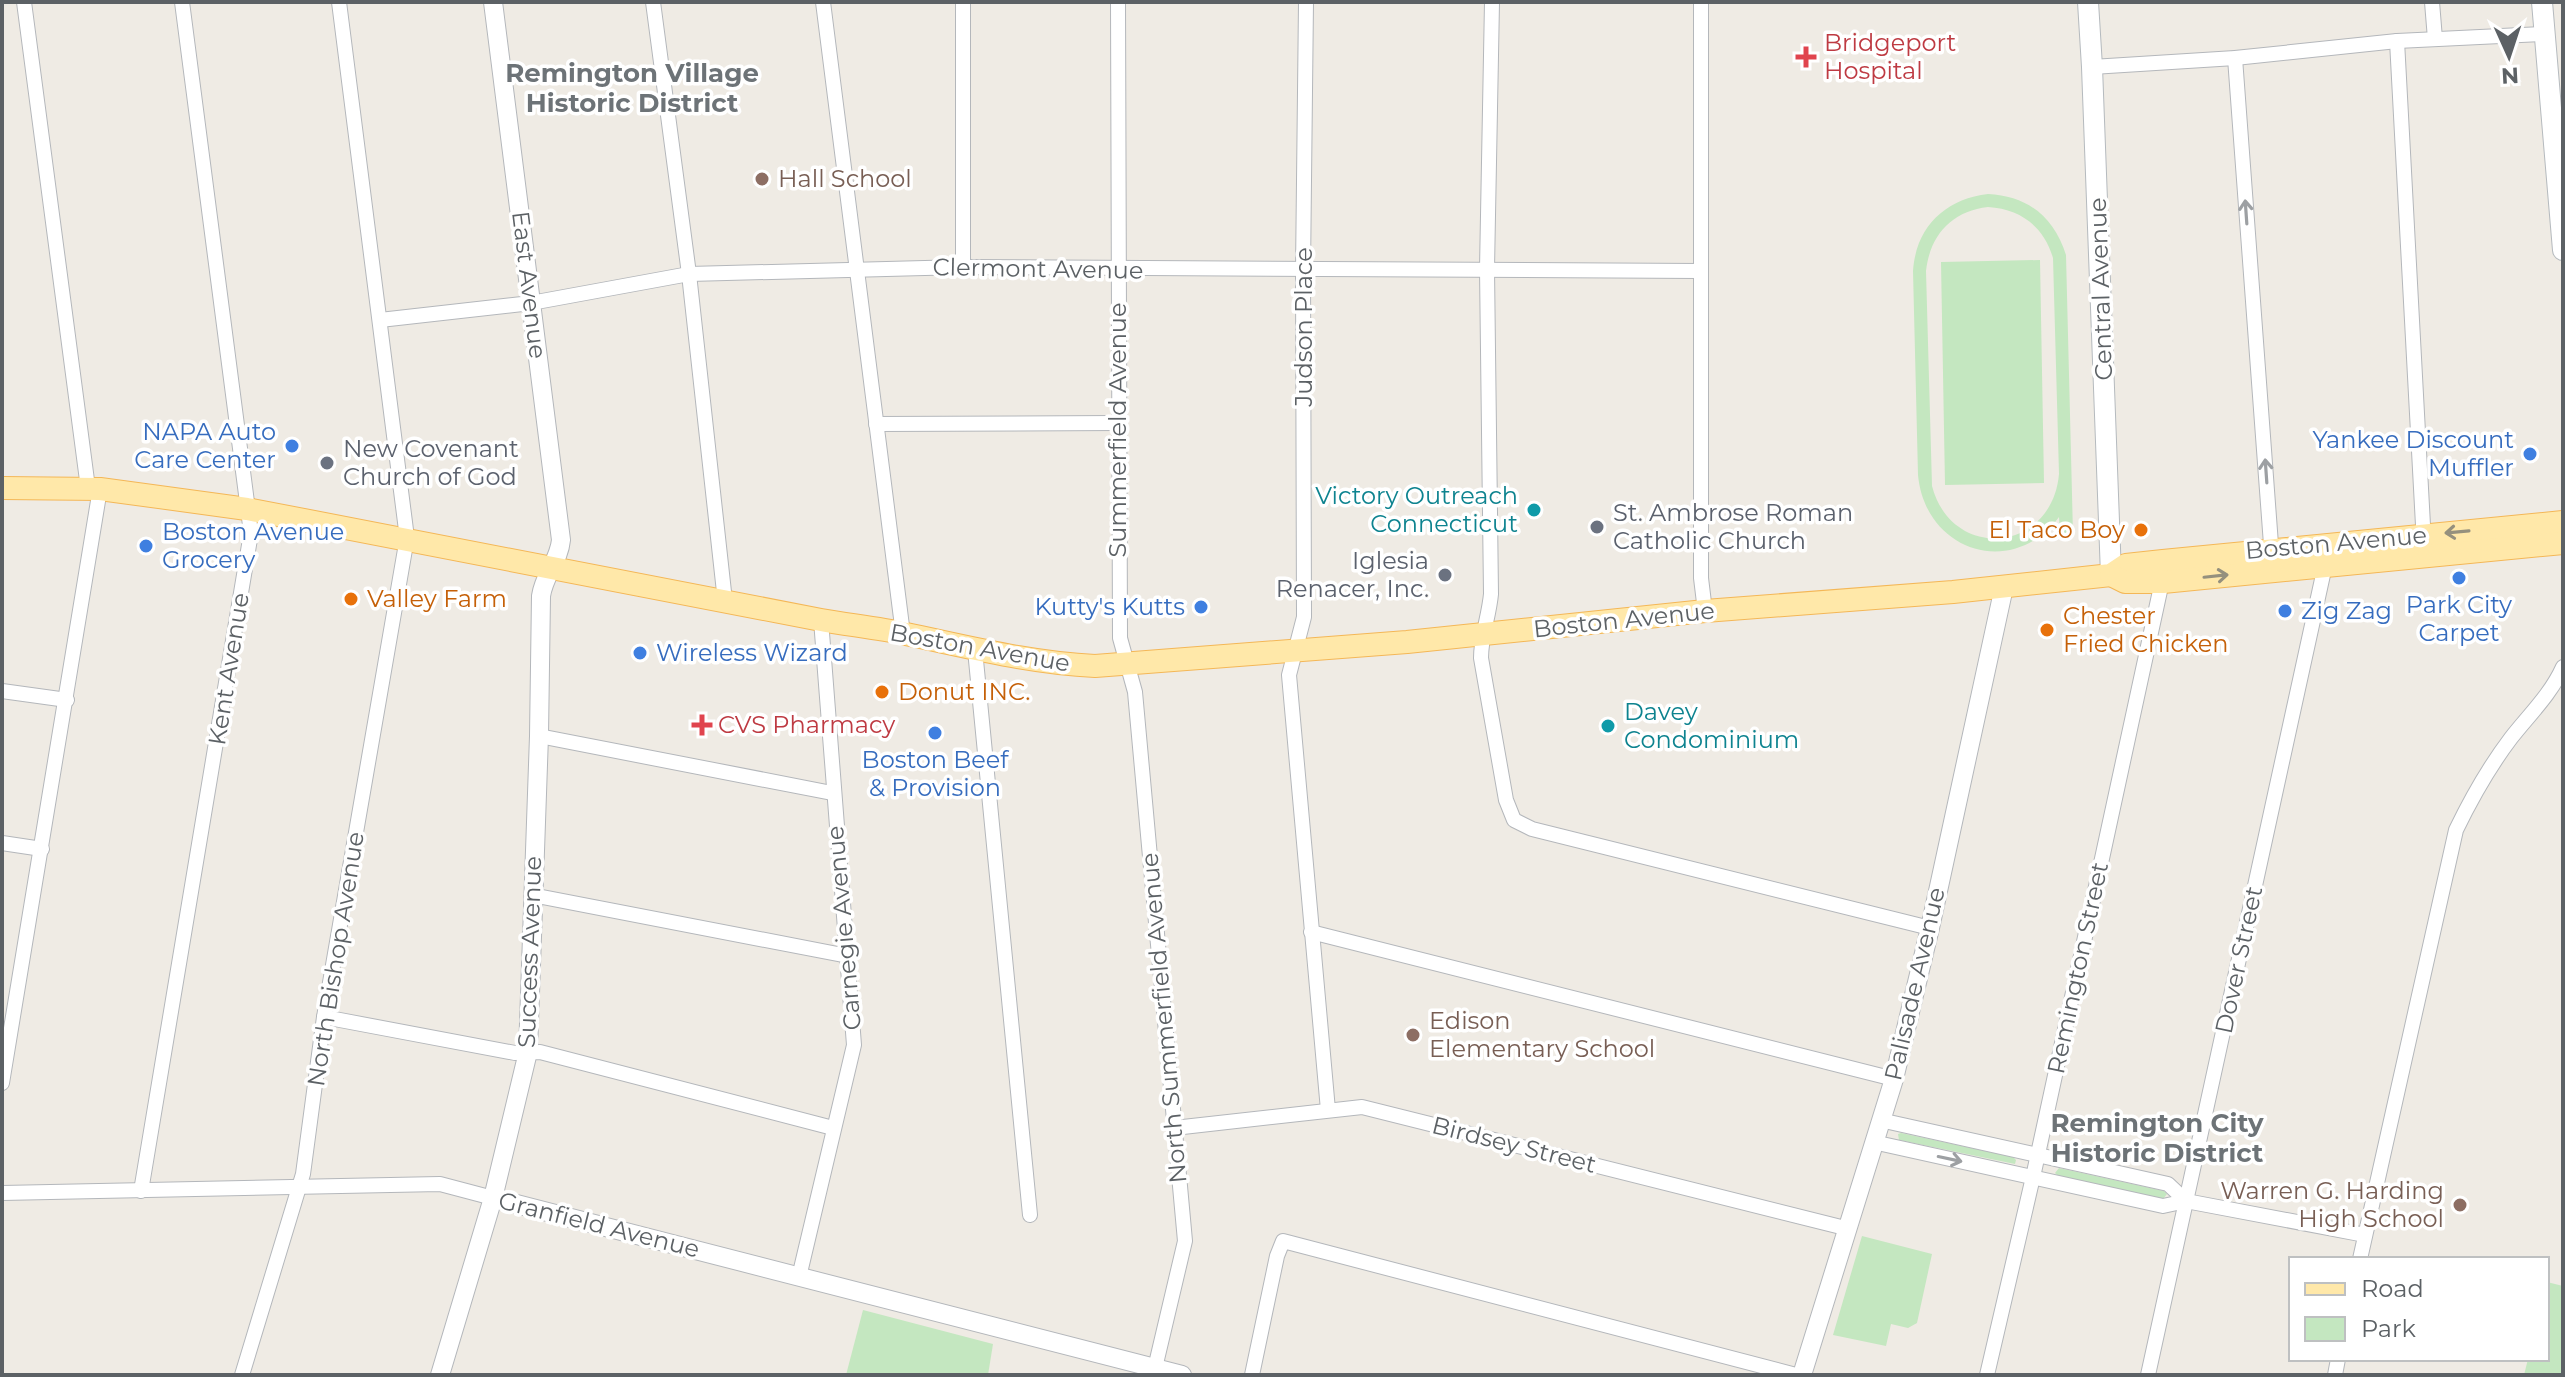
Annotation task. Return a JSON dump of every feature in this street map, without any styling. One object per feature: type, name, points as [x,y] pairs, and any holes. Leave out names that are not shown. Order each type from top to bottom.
[{"type":"main road","name":"Central Avenue","points":[[2088,2],[2111,575]]},
{"type":"main road","points":[[2542,2],[2563,250]]},
{"type":"main road","name":"Boston Avenue","points":[[2,488],[94,488],[247,509],[975,650],[1058,664],[1127,666],[2111,575],[2125,582],[2163,571],[2495,539],[2563,522]]},
{"type":"main road","name":"Boston Avenue","points":[[2495,539],[2563,543]]},
{"type":"street","points":[[2,1083],[8,1004],[42,849],[67,700],[94,488],[24,2]]},
{"type":"street","name":"Kent Avenue","points":[[141,1191],[251,538],[182,2]]},
{"type":"street","name":"North Bishop Avenue","points":[[242,1375],[299,1187],[324,1017],[407,538],[339,2]]},
{"type":"street","name":"East Avenue","points":[[493,2],[561,532],[560,549],[552,567]]},
{"type":"street","points":[[653,2],[689,274],[725,601]]},
{"type":"street","points":[[823,2],[903,634]]},
{"type":"street","points":[[963,2],[963,267]]},
{"type":"street","name":"Summerfield Avenue","points":[[1118,2],[1120,638],[1127,666]]},
{"type":"street","name":"Judson Place","points":[[1306,2],[1304,617],[1289,675],[1328,1110]]},
{"type":"street","points":[[1492,2],[1487,269],[1491,594],[1481,658],[1506,800],[1514,820],[1532,829],[1930,928]]},
{"type":"street","points":[[1701,2],[1700,564],[1705,611]]},
{"type":"street","points":[[2432,2],[2435,39]]},
{"type":"street","points":[[2092,67],[2235,58],[2397,41],[2544,34]]},
{"type":"street","points":[[2397,41],[2424,546]]},
{"type":"street","points":[[2235,58],[2272,560]]},
{"type":"street","name":"Clermont Avenue","points":[[380,320],[531,303],[689,274],[963,267],[1700,271]]},
{"type":"street","points":[[876,424],[1118,423]]},
{"type":"street","name":"Dover Street","points":[[2148,1375],[2326,555]]},
{"type":"street","name":"Success Avenue","points":[[440,1375],[493,1198],[528,1052],[541,596],[552,567]]},
{"type":"street","name":"Remington Street","points":[[1987,1375],[2038,1155],[2163,571]]},
{"type":"street","name":"Palisade Avenue","points":[[1802,1375],[1894,1079],[2004,587]]},
{"type":"street","name":"Carnegie Avenue","points":[[799,1277],[854,1045],[832,793],[821,620]]},
{"type":"street","points":[[975,650],[1030,1215]]},
{"type":"street","name":"North Summerfield Avenue","points":[[1127,666],[1135,692],[1185,1241],[1155,1368]]},
{"type":"street","points":[[2360,1257],[2456,830],[2479,783],[2547,694],[2563,667]]},
{"type":"street","points":[[2,691],[67,700]]},
{"type":"street","points":[[539,736],[832,793]]},
{"type":"street","points":[[2,843],[42,849]]},
{"type":"street","points":[[532,895],[848,956]]},
{"type":"street","points":[[1311,932],[1894,1079]]},
{"type":"street","points":[[324,1017],[515,1053],[540,1052],[833,1128]]},
{"type":"street","name":"Birdsey Street","points":[[1174,1128],[1362,1107],[1849,1229]]},
{"type":"street","points":[[1880,1120],[2168,1184],[2186,1201]]},
{"type":"street","points":[[1873,1142],[2163,1206],[2186,1201],[2365,1235]]},
{"type":"street","name":"Granfield Avenue","points":[[2,1193],[440,1184],[1182,1375]]},
{"type":"street","points":[[1252,1375],[1277,1256],[1283,1241],[1796,1375]]},
{"type":"green space","points":[[1988,194],[2027,204],[2047,220],[2066,255],[2073,534],[2060,535],[2059,517],[2040,536],[2018,548],[1996,551],[1974,548],[1953,538],[1936,522],[1924,501],[1918,475],[1915,255],[1920,241],[1936,218],[1946,209]],"holes":[[[2000,208],[2030,222],[2044,237],[2053,258],[2059,474],[2052,500],[2039,520],[2021,533],[2000,538],[1979,536],[1959,527],[1943,511],[1932,486],[1926,271],[1932,246],[1945,227],[1975,209]]]},
{"type":"green space","points":[[2040,260],[2044,483],[1945,485],[1941,262]]},
{"type":"green space","points":[[1898,1134],[2013,1157],[2015,1164],[1899,1140]]},
{"type":"green space","points":[[2059,1168],[2167,1194],[2163,1199],[2058,1176],[2055,1173]]},
{"type":"green space","points":[[1862,1236],[1932,1254],[1917,1323],[1908,1328],[1891,1324],[1886,1346],[1833,1335]]},
{"type":"green space","points":[[2549,1282],[2563,1286],[2563,1375],[2524,1375],[2528,1361],[2549,1361]]},
{"type":"green space","points":[[863,1310],[993,1344],[988,1375],[846,1375]]},
{"type":"place","name":"Bridgeport Hospital","points":[[1806,57]]},
{"type":"place","name":"Hall School","points":[[762,179]]},
{"type":"place","name":"NAPA Auto Care Center","points":[[292,446]]},
{"type":"place","name":"Yankee Discount Muffler","points":[[2530,454]]},
{"type":"place","name":"New Covenant Church of God","points":[[327,463]]},
{"type":"place","name":"Victory Outreach Connecticut","points":[[1534,510]]},
{"type":"place","name":"St. Ambrose Roman Catholic Church","points":[[1597,527]]},
{"type":"place","name":"El Taco Boy","points":[[2141,530]]},
{"type":"place","name":"Boston Avenue Grocery","points":[[146,546]]},
{"type":"place","name":"Iglesia Renacer, Inc.","points":[[1445,575]]},
{"type":"place","name":"Park City Carpet","points":[[2459,578]]},
{"type":"place","name":"Valley Farm","points":[[351,599]]},
{"type":"place","name":"Kutty's Kutts","points":[[1201,607]]},
{"type":"place","name":"Zig Zag","points":[[2285,611]]},
{"type":"place","name":"Chester Fried Chicken","points":[[2047,630]]},
{"type":"place","name":"Wireless Wizard","points":[[640,653]]},
{"type":"place","name":"Donut INC.","points":[[882,692]]},
{"type":"place","name":"CVS Pharmacy","points":[[702,725]]},
{"type":"place","name":"Davey Condominium","points":[[1608,726]]},
{"type":"place","name":"Boston Beef & Provision","points":[[935,733]]},
{"type":"place","name":"Edison Elementary School","points":[[1413,1035]]},
{"type":"place","name":"Warren G. Harding High School","points":[[2460,1205]]},
{"type":"district","name":"Remington Village Historic District","points":[[632,88]]},
{"type":"district","name":"Remington City Historic District","points":[[2157,1138]]}]
